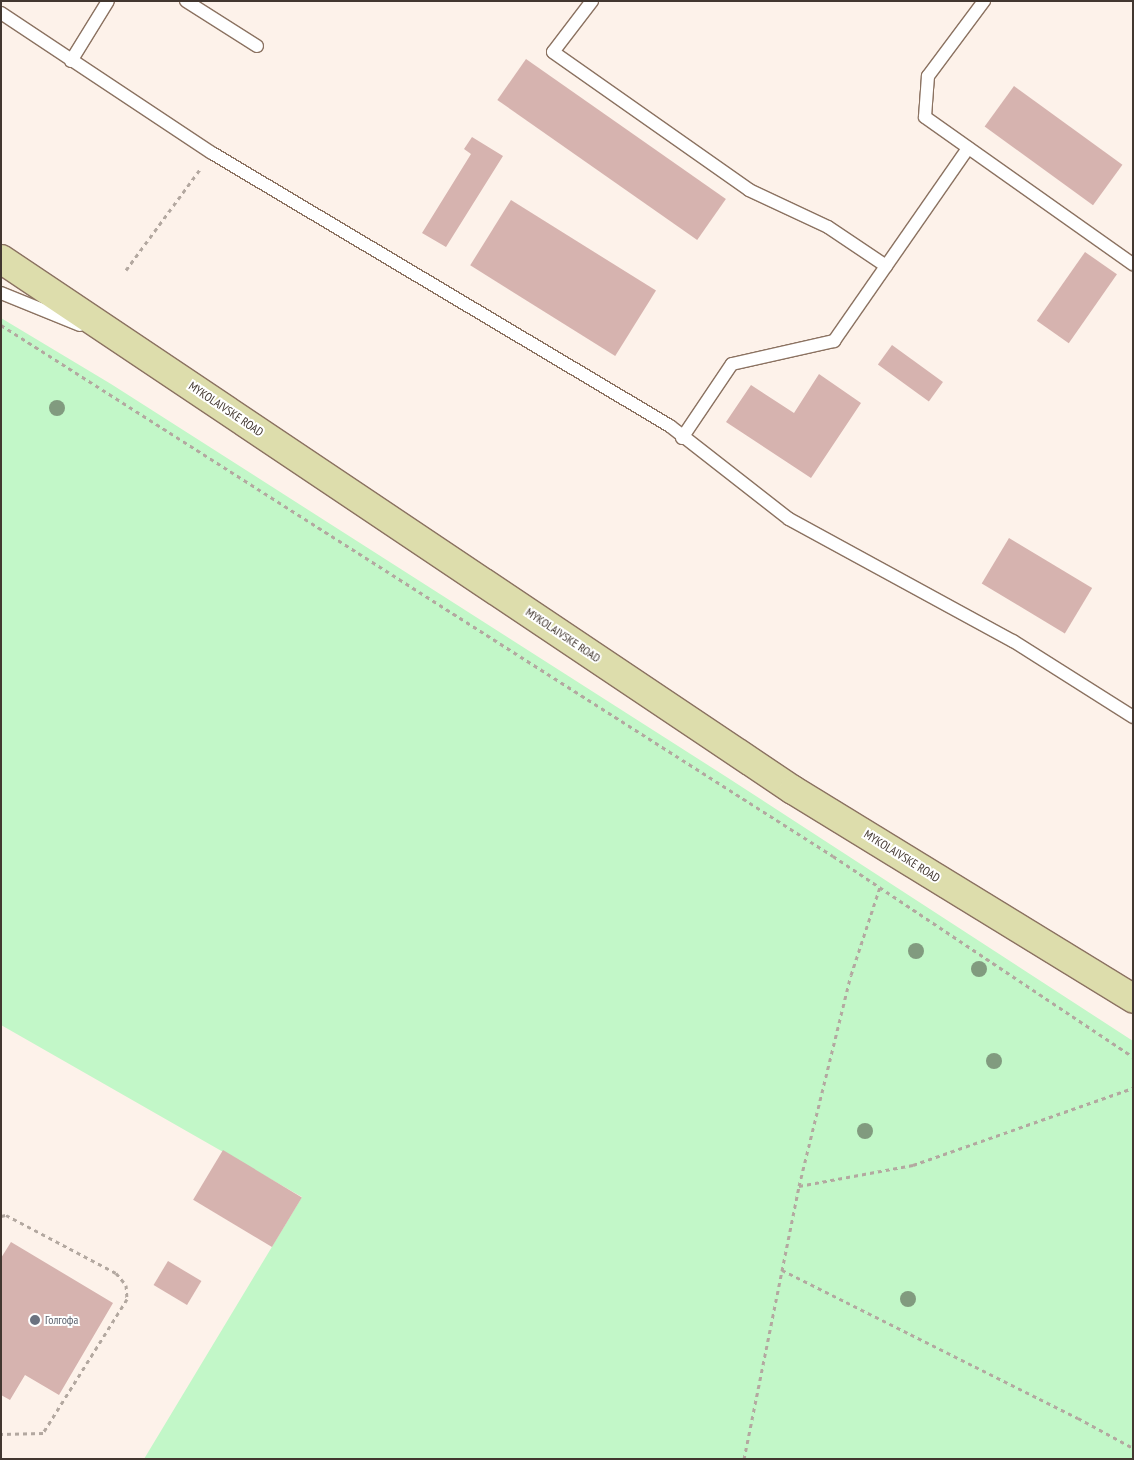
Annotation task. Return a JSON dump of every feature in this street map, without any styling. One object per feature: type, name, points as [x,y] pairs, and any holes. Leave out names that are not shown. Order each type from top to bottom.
[{"type":"main road","name":"MYKOLAIVSKE ROAD","points":[[1,259],[794,790],[1133,998]]},
{"type":"lane","points":[[71,61],[108,1]]},
{"type":"lane","points":[[186,1],[257,46]]},
{"type":"lane","points":[[592,1],[553,52],[749,190],[828,227],[886,266]]},
{"type":"lane","points":[[984,1],[928,76],[925,117],[1133,264]]},
{"type":"lane","points":[[1,13],[212,153],[661,421],[790,518],[1013,641],[1133,717]]},
{"type":"lane","points":[[682,438],[732,364],[834,341],[968,148]]},
{"type":"lane","points":[[1,293],[129,344]]},
{"type":"path","points":[[126,270],[212,153]]},
{"type":"path","points":[[1,324],[880,887],[1133,1057]]},
{"type":"path","points":[[744,1459],[799,1186],[851,975],[880,887]]},
{"type":"path","points":[[799,1186],[913,1165],[1133,1088]]},
{"type":"path","points":[[1,1216],[6,1215],[116,1273],[126,1285],[127,1299],[43,1433],[1,1434]]},
{"type":"path","points":[[782,1270],[1078,1418],[1133,1448]]},
{"type":"green space","points":[[1,318],[111,384],[725,776],[1133,1041],[1133,1459],[144,1459],[302,1197],[1,1025]]},
{"type":"building","points":[[526,59],[726,199],[697,240],[497,100]]},
{"type":"building","points":[[1014,86],[1122,165],[1093,205],[985,126]]},
{"type":"building","points":[[472,137],[503,156],[446,247],[422,233],[471,154],[464,149]]},
{"type":"building","points":[[511,200],[656,291],[615,356],[470,265]]},
{"type":"building","points":[[1085,252],[1117,274],[1069,343],[1037,321]]},
{"type":"building","points":[[892,345],[943,382],[929,401],[878,364]]},
{"type":"building","points":[[819,374],[861,403],[811,478],[726,422],[751,385],[794,413]]},
{"type":"building","points":[[1009,538],[1092,588],[1065,633],[982,583]]},
{"type":"building","points":[[223,1150],[302,1197],[272,1247],[193,1200]]},
{"type":"building","points":[[11,1242],[113,1303],[59,1395],[25,1375],[10,1400],[1,1395],[1,1258]]},
{"type":"building","points":[[168,1261],[201,1281],[187,1305],[154,1285]]},
{"type":"place","name":"Голгофа","points":[[35,1320]]}]
